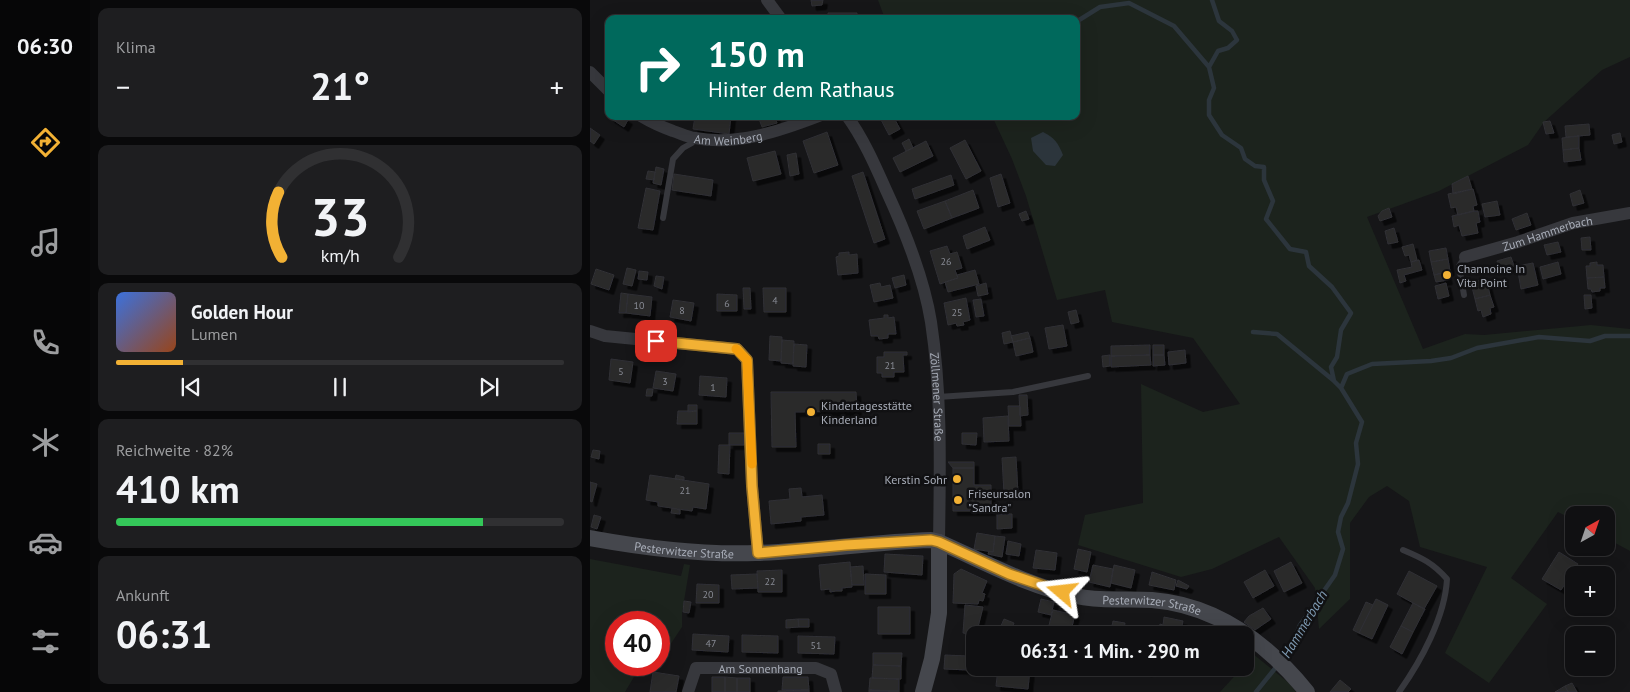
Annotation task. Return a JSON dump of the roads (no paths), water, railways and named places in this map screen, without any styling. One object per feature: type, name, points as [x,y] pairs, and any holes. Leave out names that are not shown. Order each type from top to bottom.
[{"type":"street","points":[[767,0],[778,15]]},
{"type":"street","points":[[590,72],[605,87]]},
{"type":"street","name":"Am Weinberg","points":[[649,120],[667,129],[694,138],[716,140],[738,140],[773,132],[808,120]]},
{"type":"street","name":"Zöllmener Straße","points":[[849,120],[866,149],[895,209],[912,255],[931,322],[938,397],[940,613],[932,660],[923,692]]},
{"type":"street","name":"Zum Hammerbach","points":[[1465,257],[1518,242],[1573,223],[1630,213]]},
{"type":"street","points":[[590,331],[605,336],[737,349],[747,360],[752,486],[758,553]]},
{"type":"street","name":"Pesterwitzer Straße","points":[[590,538],[668,550],[714,554],[758,553],[923,540],[939,542],[1009,574],[1075,596],[1127,601],[1172,602],[1201,609],[1231,624],[1282,664],[1307,692]]},
{"type":"street","name":"Am Sonnenhang","points":[[688,692],[696,668],[816,668],[832,674],[836,692]]},
{"type":"lane","points":[[663,218],[673,159],[683,148],[692,144],[694,138]]},
{"type":"lane","points":[[1464,295],[1459,266],[1465,257]]},
{"type":"lane","points":[[938,397],[1013,392],[1088,376]]},
{"type":"lane","points":[[1399,692],[1416,669],[1435,626],[1446,595],[1447,579],[1425,559],[1403,550]]},
{"type":"waterway","name":"Hammerbach","points":[[1212,0],[1219,21],[1232,31],[1237,40],[1228,48],[1218,51],[1209,67],[1214,88],[1209,100],[1209,115],[1222,135],[1241,148],[1245,159],[1255,166],[1264,167],[1264,180],[1273,201],[1266,219],[1290,249],[1306,252],[1309,266],[1332,287],[1351,313],[1341,330],[1337,357],[1331,367],[1334,381],[1341,388],[1362,422],[1356,443],[1358,464],[1338,532],[1343,549],[1335,575],[1300,625],[1287,655],[1282,661]]},
{"type":"waterway","points":[[1080,20],[1100,7],[1129,3],[1174,26],[1209,67]]},
{"type":"waterway","points":[[1253,332],[1277,334],[1333,380]]},
{"type":"waterway","points":[[1341,388],[1347,374],[1372,364],[1451,358],[1477,348],[1539,337],[1590,341],[1605,336],[1630,336]]},
{"type":"waterway","name":"Hammerbach","points":[[1256,692],[1277,666]]},
{"type":"place","name":"Channoine In Vita Point","points":[[1447,275]]},
{"type":"place","name":"Kindertagesstätte Kinderland","points":[[811,412]]},
{"type":"place","name":"Kerstin Sohr","points":[[957,479]]},
{"type":"place","name":"Friseursalon \"Sandra\"","points":[[958,500]]}]
